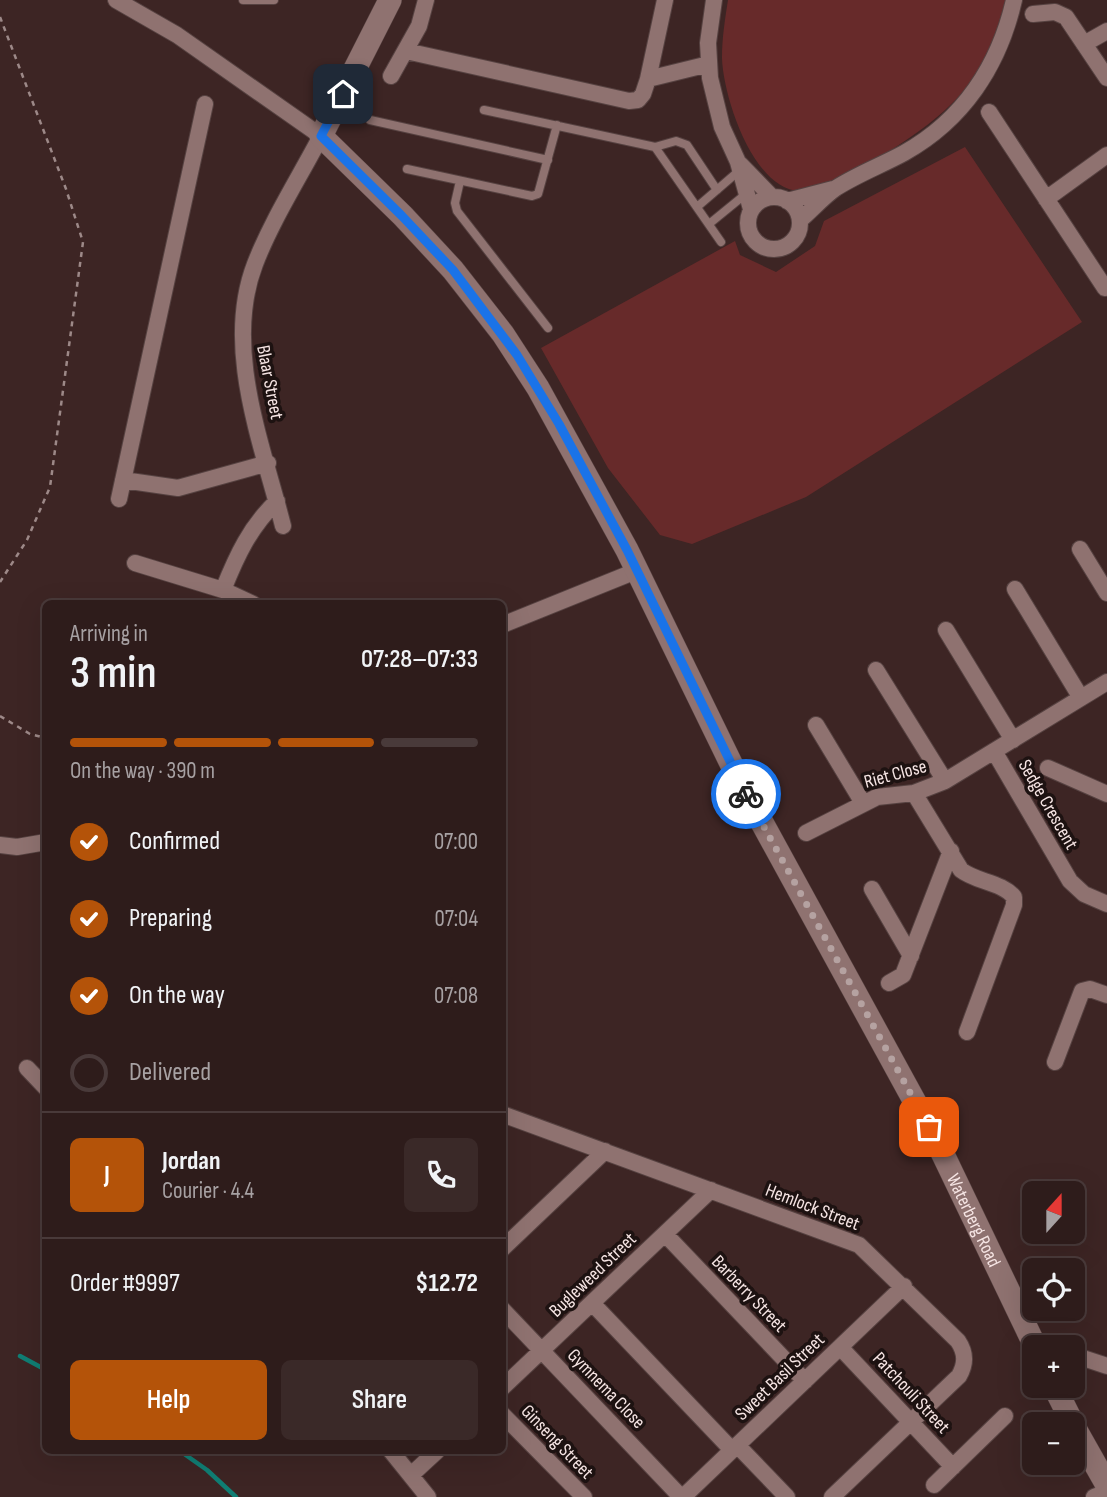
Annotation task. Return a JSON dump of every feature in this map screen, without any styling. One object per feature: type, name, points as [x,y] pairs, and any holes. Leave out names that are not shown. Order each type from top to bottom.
[{"type":"street","points":[[116,0],[177,35],[321,136],[390,0]]},
{"type":"street","points":[[391,76],[419,26],[426,0]]},
{"type":"street","points":[[406,51],[629,101],[638,100],[648,79],[665,0]]},
{"type":"street","points":[[714,0],[709,32],[709,64],[718,112],[749,201],[749,231],[764,248],[786,246],[797,235],[800,220],[795,209],[739,166]]},
{"type":"street","points":[[800,220],[835,189],[922,142],[956,114],[995,59],[1007,29],[1014,0]]},
{"type":"street","points":[[1033,14],[1062,14],[1104,67]]},
{"type":"street","points":[[1084,44],[1107,31]]},
{"type":"street","points":[[648,79],[709,64]]},
{"type":"street","points":[[119,499],[205,104]]},
{"type":"street","points":[[989,112],[1105,288]]},
{"type":"street","name":"Blaar Street","points":[[283,526],[244,371],[243,312],[252,274],[262,249],[321,136]]},
{"type":"street","name":"Waterberg Road","points":[[321,136],[426,240],[495,323],[538,388],[636,570],[742,786],[964,1194],[1030,1335]]},
{"type":"street","points":[[1046,199],[1107,155]]},
{"type":"street","points":[[749,201],[780,199],[835,189]]},
{"type":"street","points":[[123,480],[178,488],[268,463]]},
{"type":"street","points":[[223,590],[240,548],[251,530],[277,502]]},
{"type":"street","points":[[1080,549],[1107,593]]},
{"type":"street","points":[[135,563],[223,590],[244,600]]},
{"type":"street","points":[[506,623],[636,570]]},
{"type":"street","points":[[1015,589],[1081,698]]},
{"type":"street","points":[[946,630],[1013,740]]},
{"type":"street","points":[[876,670],[945,781]]},
{"type":"street","name":"Sedge Crescent","points":[[1107,682],[995,751],[1070,881],[1084,894],[1107,904]]},
{"type":"street","points":[[816,725],[863,803]]},
{"type":"street","name":"Riet Close","points":[[806,834],[877,797],[914,793],[945,781],[995,751]]},
{"type":"street","points":[[1048,768],[1107,794]]},
{"type":"street","points":[[914,793],[961,870],[965,874],[1008,890],[1015,900],[967,1032]]},
{"type":"street","points":[[0,845],[17,847],[42,843]]},
{"type":"street","points":[[889,983],[903,975],[950,851]]},
{"type":"street","points":[[872,889],[911,956]]},
{"type":"street","points":[[1055,1062],[1082,991],[1090,989],[1107,995]]},
{"type":"street","points":[[27,1069],[42,1084]]},
{"type":"street","name":"Hemlock Street","points":[[506,1115],[859,1245],[958,1341],[965,1357],[964,1366],[958,1376],[832,1497]]},
{"type":"street","points":[[506,1244],[605,1151]]},
{"type":"street","name":"Bugleweed Street","points":[[506,1384],[710,1190]]},
{"type":"street","name":"Barberry Street","points":[[665,1234],[805,1381]]},
{"type":"street","name":"Sweet Basil Street","points":[[682,1497],[904,1286]]},
{"type":"street","points":[[592,1303],[787,1497]]},
{"type":"street","name":"Gymnema Close","points":[[506,1313],[682,1497]]},
{"type":"street","name":"Patchouli Street","points":[[840,1347],[953,1467]]},
{"type":"street","points":[[1085,1359],[1107,1366]]},
{"type":"street","points":[[934,1485],[1005,1416]]},
{"type":"street","name":"Ginseng Street","points":[[506,1418],[584,1497]]},
{"type":"street","points":[[1085,1446],[1107,1485]]},
{"type":"street","points":[[394,1454],[428,1497]]},
{"type":"street","points":[[411,1475],[434,1454]]},
{"type":"street","points":[[1094,1497],[1107,1492]]},
{"type":"lane","points":[[243,0],[274,0]]},
{"type":"lane","points":[[484,110],[655,147],[676,141],[687,145],[717,190]]},
{"type":"lane","points":[[370,120],[548,160]]},
{"type":"lane","points":[[408,169],[531,196],[538,194],[557,125]]},
{"type":"lane","points":[[655,147],[721,242]]},
{"type":"lane","points":[[697,207],[739,166]]},
{"type":"lane","points":[[460,181],[457,211],[548,328]]},
{"type":"lane","points":[[709,224],[749,201]]},
{"type":"path","points":[[0,17],[66,189],[83,242],[50,487],[27,540],[0,582]]},
{"type":"path","points":[[0,716],[30,734],[42,737]]},
{"type":"shaded area","points":[[728,0],[1006,0],[987,56],[974,78],[938,116],[917,133],[844,178],[818,189],[800,191],[783,187],[768,175],[755,158],[735,117],[728,95],[722,58]]},
{"type":"shaded area","points":[[965,147],[1082,322],[806,497],[692,544],[660,535],[608,468],[541,348],[735,241],[740,255],[776,272],[815,246],[824,221]]},
{"type":"waterway","points":[[20,1356],[42,1368]]},
{"type":"waterway","points":[[184,1454],[207,1470],[236,1497]]},
{"type":"way so far","points":[[746,794],[929,1127]]},
{"type":"route","points":[[343,94],[321,136],[453,270],[517,355],[559,424],[627,550],[746,794]]}]
